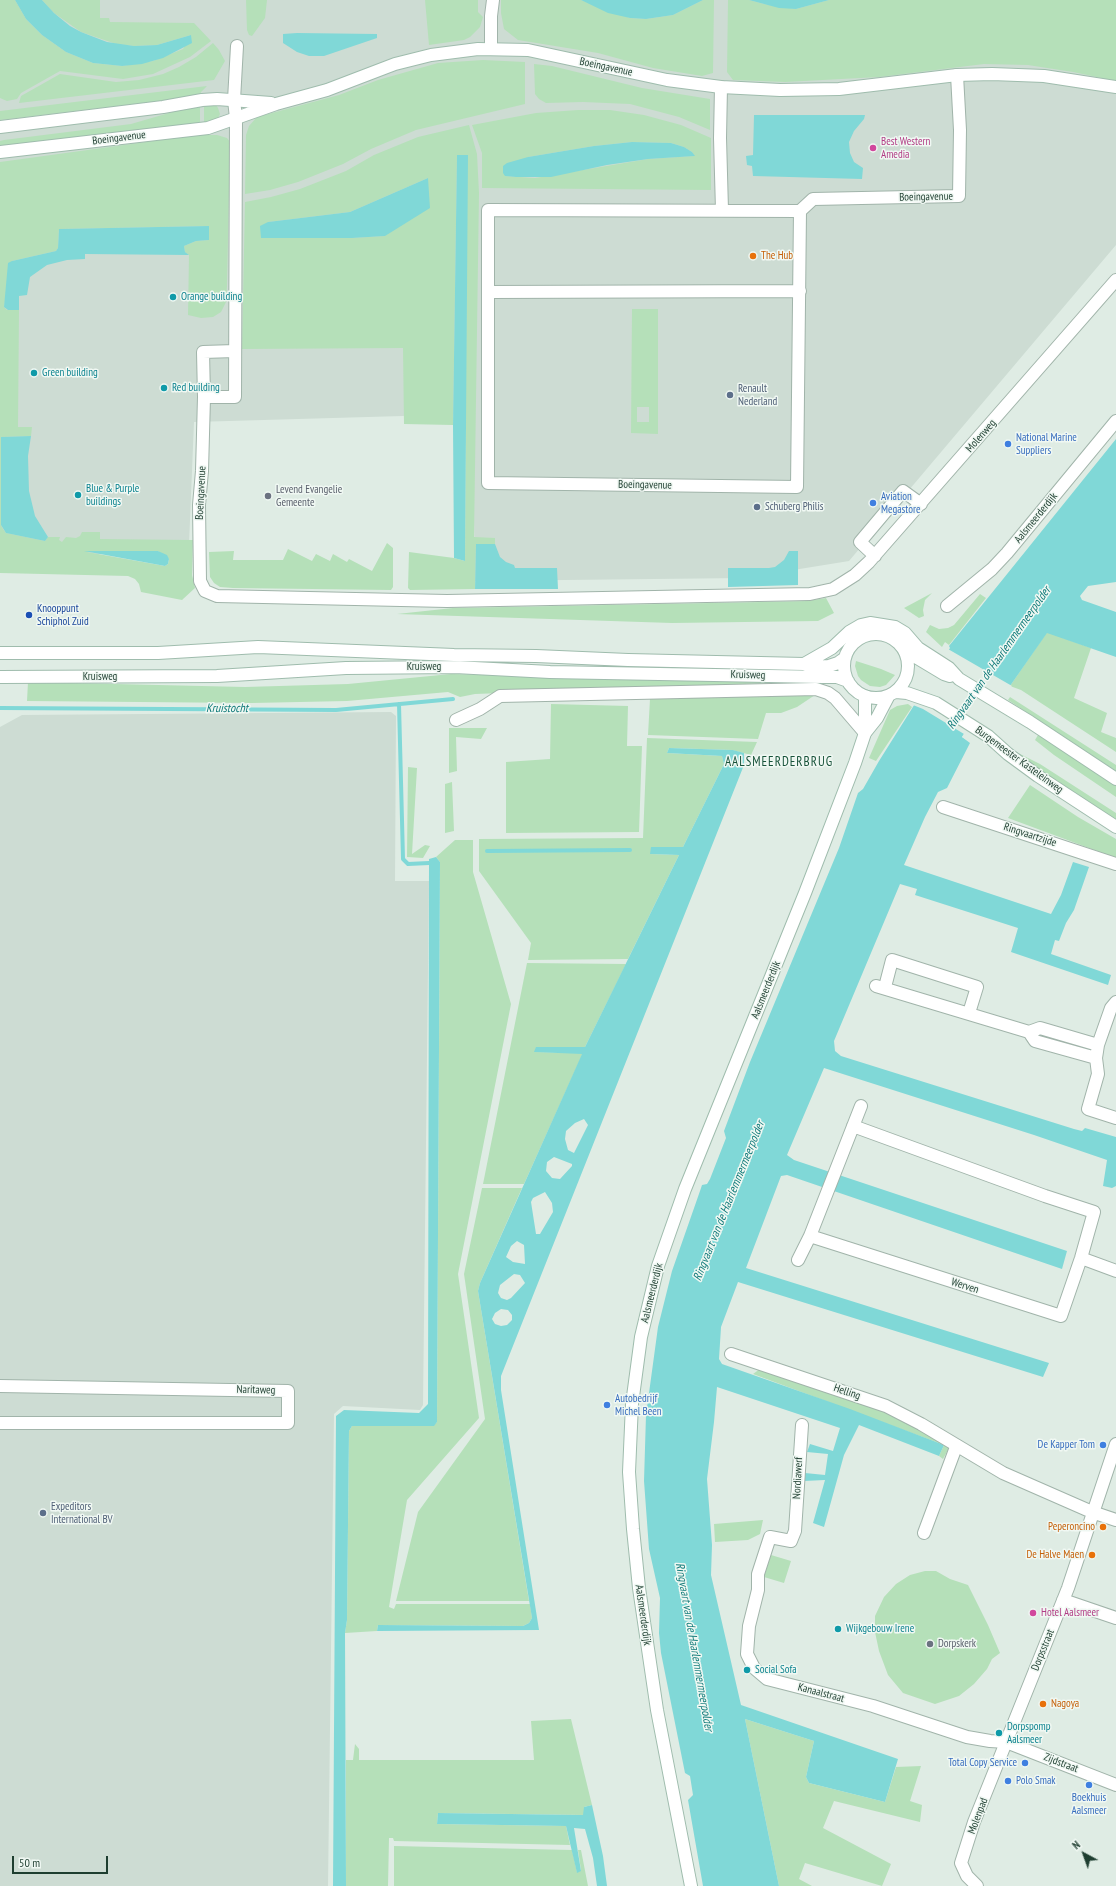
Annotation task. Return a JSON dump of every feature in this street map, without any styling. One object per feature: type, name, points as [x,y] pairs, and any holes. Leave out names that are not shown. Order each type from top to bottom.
[{"type":"street","points":[[491,49],[493,0]]},
{"type":"street","points":[[204,397],[235,397],[236,118],[234,100],[237,46]]},
{"type":"street","name":"Boeingavenue","points":[[0,152],[208,128],[276,104],[320,92],[379,69],[416,58],[459,51],[491,49],[528,50],[667,80],[721,87],[780,90],[839,89],[957,75],[992,74],[1044,76],[1116,88]]},
{"type":"street","name":"Boeingavenue","points":[[800,211],[797,487],[488,483],[488,210],[800,211],[813,199],[959,196],[960,130],[957,75]]},
{"type":"street","points":[[721,87],[720,138],[722,210]]},
{"type":"street","name":"Boeingavenue","points":[[0,127],[162,107],[202,100],[234,100],[276,104]]},
{"type":"street","name":"Molenweg","points":[[840,586],[855,575],[875,556],[1116,280]]},
{"type":"street","points":[[488,292],[800,291]]},
{"type":"street","name":"Boeingavenue","points":[[235,351],[203,352],[204,397],[202,471],[199,505],[199,576],[202,587],[211,595],[222,597],[447,601],[810,594],[840,586]]},
{"type":"street","name":"Aalsmeerderdijk","points":[[947,606],[992,569],[1007,554],[1116,421]]},
{"type":"street","points":[[875,556],[860,542],[904,491],[921,504]]},
{"type":"street","points":[[804,664],[832,648],[849,632],[870,622],[895,627],[905,633],[918,648],[938,665],[944,674],[959,679],[1004,706],[1116,779]]},
{"type":"street","points":[[904,650],[909,670],[904,682],[892,694],[879,698],[865,696],[854,690],[848,681],[844,670],[845,658],[856,641],[863,637],[878,634],[893,639],[904,650],[938,665]]},
{"type":"street","name":"Kruisweg","points":[[0,654],[158,653],[258,647],[454,655],[804,664],[813,667],[829,666],[838,663],[845,658]]},
{"type":"street","name":"Kruisweg","points":[[0,677],[217,676],[346,668],[455,667],[550,672],[823,677],[837,678],[848,681]]},
{"type":"street","name":"Kruisweg","points":[[456,720],[480,709],[500,696],[816,689],[828,693],[835,698],[865,733]]},
{"type":"street","name":"Burgemeester Kasteleinweg","points":[[892,694],[907,693],[936,704],[988,736],[1008,754],[1038,776],[1116,827]]},
{"type":"street","name":"Aalsmeerderdijk","points":[[865,733],[877,718],[892,694]]},
{"type":"street","name":"Aalsmeerderdijk","points":[[691,1886],[657,1710],[639,1588],[633,1529],[629,1472],[632,1404],[641,1337],[658,1266],[685,1189],[805,893],[855,763],[865,733],[865,696]]},
{"type":"street","name":"Ringvaartzijde","points":[[943,807],[1116,864]]},
{"type":"street","points":[[969,1013],[977,987],[892,960],[880,986],[1029,1032],[1040,1028],[1098,1045]]},
{"type":"street","points":[[1116,1002],[1111,1008],[1098,1045],[1096,1058],[1098,1074],[1088,1109],[1116,1118]]},
{"type":"street","points":[[1029,1032],[1035,1041],[1096,1058]]},
{"type":"street","points":[[798,1260],[810,1236],[828,1192],[861,1106]]},
{"type":"street","name":"Werven","points":[[810,1236],[1061,1316],[1081,1258],[1094,1212],[1045,1196],[853,1126]]},
{"type":"street","points":[[1081,1258],[1116,1270]]},
{"type":"street","name":"Helling","points":[[731,1354],[886,1406],[921,1424],[956,1447],[1003,1473],[1092,1512],[1116,1520]]},
{"type":"street","name":"Naritaweg","points":[[0,1386],[288,1391],[288,1424],[0,1423]]},
{"type":"street","name":"Nordiawerf","points":[[795,1531],[802,1425]]},
{"type":"street","name":"Dorpsstraat","points":[[1006,1742],[1063,1600],[1116,1444]]},
{"type":"street","points":[[924,1533],[956,1447]]},
{"type":"street","name":"Kanaalstraat","points":[[795,1531],[791,1542],[770,1537],[758,1574],[758,1590],[750,1626],[747,1654],[754,1668],[767,1679],[873,1706],[967,1737],[1006,1742]]},
{"type":"street","points":[[1063,1600],[1116,1618]]},
{"type":"street","name":"Zijdstraat","points":[[1006,1742],[1116,1785]]},
{"type":"street","name":"Molenpad","points":[[977,1886],[967,1876],[961,1863],[974,1822],[1006,1742]]},
{"type":"shaded area","points":[[10,0],[1116,0],[1116,245],[849,561],[744,578],[475,581],[472,414],[194,422],[189,545],[0,564],[0,84]]},
{"type":"shaded area","points":[[391,712],[396,716],[395,881],[429,881],[423,1405],[420,1410],[343,1406],[334,1414],[328,1886],[0,1886],[0,727],[22,715]]},
{"type":"green space","points":[[0,0],[15,0],[26,19],[42,35],[66,52],[93,63],[122,66],[153,61],[183,49],[191,35],[157,45],[134,46],[116,44],[81,32],[54,13],[42,0],[100,0],[100,18],[109,18],[110,22],[194,23],[211,41],[190,57],[153,74],[123,79],[60,71],[21,93],[17,99],[7,101],[0,98]]},
{"type":"green space","points":[[246,0],[267,0],[265,18],[252,36],[249,35],[247,30]]},
{"type":"green space","points":[[425,0],[478,0],[478,12],[483,17],[480,27],[470,37],[464,40],[429,45]]},
{"type":"green space","points":[[501,0],[581,0],[630,18],[646,19],[673,15],[703,0],[714,0],[713,73],[702,76],[653,68],[598,53],[518,40],[504,29],[501,13]]},
{"type":"green space","points":[[728,0],[749,0],[796,9],[829,0],[1116,0],[1116,81],[1028,65],[984,64],[879,77],[785,82],[733,80],[727,72]]},
{"type":"green space","points":[[213,43],[225,61],[214,80],[19,103],[21,96],[60,74],[116,82],[139,80],[163,74],[179,67],[196,57]]},
{"type":"green space","points":[[483,60],[525,62],[525,104],[416,130],[371,149],[343,164],[298,182],[270,190],[245,194],[246,135],[249,126],[257,117],[339,95],[378,80],[438,63]]},
{"type":"green space","points":[[534,64],[552,66],[642,88],[710,99],[710,130],[679,117],[630,104],[583,102],[546,103],[539,99],[535,94]]},
{"type":"green space","points":[[207,86],[201,92],[200,96],[0,120],[0,111]]},
{"type":"green space","points":[[204,103],[215,104],[220,114],[217,120],[204,123]]},
{"type":"green space","points":[[200,104],[200,124],[0,148],[0,141],[4,140],[131,124]]},
{"type":"green space","points":[[578,110],[610,110],[644,115],[681,125],[711,138],[711,190],[482,188],[482,153],[472,125],[536,113]],"holes":[[[632,142],[671,143],[684,147],[692,152],[694,156],[648,159],[535,178],[505,176],[528,157],[594,146]]]},
{"type":"green space","points":[[469,125],[477,154],[479,193],[474,537],[495,538],[495,544],[476,544],[475,589],[410,590],[408,588],[409,552],[454,558],[465,561],[467,155],[457,155],[453,425],[404,424],[403,348],[242,349],[245,202],[300,189],[346,171],[374,155],[418,137]],"holes":[[[428,178],[385,236],[352,238],[262,238],[268,222],[350,212]]]},
{"type":"green space","points":[[197,135],[217,135],[227,138],[230,142],[227,286],[226,302],[221,312],[213,317],[201,318],[188,315],[189,255],[185,252],[184,246],[196,241],[209,240],[209,226],[59,229],[58,248],[56,251],[12,261],[4,307],[7,310],[19,310],[18,427],[32,427],[31,436],[1,437],[1,525],[3,529],[6,533],[45,541],[48,537],[60,537],[59,540],[62,542],[66,537],[76,538],[80,536],[82,532],[100,532],[100,539],[193,540],[192,575],[195,588],[182,600],[141,592],[139,584],[135,579],[128,576],[0,573],[0,162]],"holes":[[[158,551],[169,559],[168,564],[165,566],[87,552]]]},
{"type":"green space","points":[[632,309],[658,309],[658,434],[631,433]],"holes":[[[637,407],[649,407],[649,422],[637,422]]]},
{"type":"green space","points":[[387,543],[393,548],[393,587],[391,590],[233,588],[220,587],[214,583],[210,577],[209,552],[234,551],[233,560],[283,560],[288,549],[312,561],[316,554],[330,561],[333,554],[347,562],[349,559],[372,571]]},
{"type":"green space","points":[[932,593],[925,600],[923,610],[924,616],[919,618],[904,608]]},
{"type":"green space","points":[[980,594],[986,598],[949,645],[945,642],[942,647],[926,632],[930,625],[939,629],[948,628],[954,625]]},
{"type":"green space","points":[[826,598],[834,613],[818,621],[672,623],[397,614],[453,608],[806,601]]},
{"type":"green space","points":[[1047,632],[1091,648],[1074,698],[1107,713],[1101,732],[1116,738],[1116,752],[1021,690],[1010,686]]},
{"type":"green space","points":[[856,661],[895,675],[886,685],[880,687],[870,686],[858,676],[855,666]]},
{"type":"green space","points":[[451,674],[799,682],[475,694],[460,697],[448,692],[347,701],[252,703],[27,701],[28,682],[245,687],[348,684]]},
{"type":"green space","points":[[818,693],[797,707],[781,713],[766,713],[758,739],[648,735],[650,699]]},
{"type":"green space","points":[[1010,697],[1116,765],[1116,771],[1008,700]]},
{"type":"green space","points":[[551,704],[628,706],[627,746],[642,746],[639,832],[506,833],[506,762],[550,759]]},
{"type":"green space","points":[[908,704],[912,707],[876,761],[869,758],[890,710],[897,706]]},
{"type":"green space","points":[[449,728],[487,728],[481,739],[456,737],[457,771],[449,773]]},
{"type":"green space","points":[[1038,735],[1116,786],[1116,797],[1054,755],[1035,740]]},
{"type":"green space","points":[[647,738],[757,742],[751,755],[732,750],[669,748],[667,753],[722,756],[724,764],[683,847],[650,854],[679,855],[628,959],[528,960],[531,943],[479,871],[479,839],[643,838]]},
{"type":"green space","points":[[1010,749],[1040,764],[1116,813],[1116,825]]},
{"type":"green space","points":[[408,767],[417,768],[412,854],[425,845],[430,846],[423,858],[407,857]]},
{"type":"green space","points":[[452,782],[454,831],[445,833],[445,784]]},
{"type":"green space","points":[[1030,785],[1078,817],[1116,839],[1116,858],[1008,818]]},
{"type":"green space","points":[[455,840],[473,840],[473,872],[511,1004],[458,1274],[479,1418],[407,1500],[389,1607],[394,1609],[396,1604],[530,1604],[532,1618],[529,1623],[523,1626],[378,1625],[377,1631],[345,1633],[347,1620],[349,1431],[352,1426],[433,1426],[437,1422],[440,862],[436,857]]},
{"type":"green space","points":[[527,963],[626,964],[585,1047],[534,1052],[583,1053],[524,1184],[483,1184]]},
{"type":"green space","points":[[482,1188],[522,1188],[480,1283],[478,1291],[529,1601],[396,1601],[418,1512],[485,1419],[464,1274]]},
{"type":"green space","points":[[764,1366],[908,1421],[949,1448],[943,1459],[939,1456],[944,1445],[753,1374]]},
{"type":"green space","points":[[763,1520],[760,1534],[748,1540],[715,1542],[714,1524]]},
{"type":"green space","points":[[771,1555],[791,1561],[784,1583],[764,1577]]},
{"type":"green space","points":[[925,1571],[936,1571],[950,1579],[968,1585],[1000,1653],[992,1659],[987,1669],[974,1684],[959,1696],[935,1704],[903,1693],[888,1675],[879,1651],[875,1632],[875,1616],[884,1597],[896,1584],[910,1575]]},
{"type":"green space","points":[[571,1719],[592,1805],[584,1807],[584,1815],[438,1813],[437,1824],[566,1826],[570,1845],[394,1841],[393,1838],[389,1838],[388,1886],[346,1886],[346,1760],[353,1760],[355,1744],[359,1749],[359,1760],[534,1760],[531,1721]]},
{"type":"green space","points":[[745,1719],[814,1741],[806,1777],[809,1783],[885,1802],[896,1767],[921,1766],[910,1801],[922,1805],[920,1822],[834,1801],[823,1828],[891,1864],[882,1886],[805,1863],[799,1879],[812,1886],[779,1886]]},
{"type":"green space","points":[[394,1846],[572,1850],[577,1872],[581,1870],[578,1850],[581,1850],[588,1886],[394,1886]]},
{"type":"water","points":[[15,0],[42,0],[54,13],[70,26],[107,42],[134,46],[157,45],[191,35],[192,43],[163,58],[142,64],[122,66],[93,63],[66,52],[42,35],[26,19]]},
{"type":"water","points":[[581,0],[703,0],[673,15],[646,19],[630,18],[608,13]]},
{"type":"water","points":[[749,0],[829,0],[796,9],[779,8]]},
{"type":"water","points":[[283,34],[377,34],[377,38],[324,56],[309,56],[297,52],[283,43]]},
{"type":"water","points":[[754,115],[865,115],[864,119],[854,131],[849,142],[850,153],[854,162],[863,168],[862,179],[753,176],[752,166],[747,165],[746,156],[753,155]]},
{"type":"water","points":[[632,142],[671,143],[684,147],[695,156],[648,159],[607,165],[551,177],[516,177],[505,176],[503,173],[503,166],[507,163],[528,157],[594,146]]},
{"type":"water","points":[[457,155],[468,155],[465,561],[454,558],[453,425]]},
{"type":"water","points":[[428,178],[430,208],[385,236],[352,238],[261,238],[260,226],[268,222],[350,212]]},
{"type":"water","points":[[209,226],[209,240],[196,241],[184,246],[185,252],[189,255],[85,254],[85,259],[67,260],[47,265],[30,277],[27,295],[19,296],[19,310],[8,310],[4,307],[8,263],[56,251],[58,248],[59,229]]},
{"type":"water","points":[[31,436],[28,456],[29,491],[35,516],[48,537],[45,541],[6,533],[1,525],[1,437]]},
{"type":"water","name":"Ringvaart van de Haarlemmermeerpolder","points":[[1116,439],[1116,582],[1088,586],[1080,596],[1082,600],[1116,612],[1116,657],[1047,633],[1010,686],[998,679],[962,737],[970,743],[947,788],[938,792],[925,817],[904,865],[1051,914],[1061,895],[1073,862],[1089,867],[1074,910],[1066,923],[1059,941],[1055,940],[1051,954],[1111,975],[1108,985],[1011,952],[1018,928],[915,895],[917,889],[900,884],[834,1041],[835,1051],[841,1056],[1074,1129],[1082,1131],[1085,1128],[1116,1137],[1116,1186],[1112,1188],[1103,1186],[1107,1160],[1034,1135],[824,1068],[787,1155],[794,1160],[1067,1251],[1062,1269],[787,1175],[781,1176],[746,1268],[1049,1363],[1043,1377],[738,1282],[721,1327],[719,1359],[722,1364],[850,1409],[944,1445],[939,1456],[859,1425],[844,1455],[824,1527],[813,1523],[825,1480],[804,1481],[805,1473],[825,1475],[828,1454],[807,1452],[810,1444],[833,1451],[840,1428],[717,1387],[707,1479],[712,1545],[711,1575],[741,1705],[898,1759],[885,1802],[809,1783],[806,1777],[814,1741],[745,1719],[779,1886],[703,1886],[688,1800],[693,1795],[690,1776],[685,1773],[661,1653],[659,1633],[660,1598],[649,1549],[644,1481],[646,1415],[658,1327],[672,1271],[702,1185],[707,1184],[710,1179],[726,1138],[724,1131],[750,1062],[839,848],[858,793],[863,789],[950,648],[949,646]]},
{"type":"water","points":[[476,544],[495,544],[500,557],[506,562],[514,565],[515,568],[557,568],[558,589],[475,589]]},
{"type":"water","points":[[84,551],[158,551],[167,555],[169,559],[168,564],[165,566]]},
{"type":"water","points":[[789,551],[798,551],[798,585],[728,587],[728,568],[775,567],[784,560]]},
{"type":"water","points":[[669,748],[733,750],[744,753],[744,765],[501,1376],[501,1390],[539,1630],[377,1631],[378,1625],[523,1626],[529,1623],[532,1618],[478,1291],[480,1283],[582,1054],[534,1052],[536,1047],[585,1047],[679,855],[650,854],[651,847],[683,847],[724,764],[722,756],[667,753]],"holes":[[[584,1119],[588,1125],[574,1153],[568,1150],[565,1139],[566,1131],[575,1123]],[[554,1157],[572,1164],[572,1166],[560,1179],[552,1178],[546,1171],[547,1162]],[[545,1192],[552,1203],[553,1212],[540,1234],[536,1234],[531,1202],[533,1198]],[[517,1241],[524,1245],[525,1264],[513,1262],[506,1257],[511,1246]],[[514,1274],[520,1275],[525,1283],[511,1298],[507,1300],[501,1298],[498,1293],[500,1285]],[[501,1309],[508,1310],[512,1315],[512,1320],[507,1325],[501,1326],[495,1324],[492,1319],[495,1313]]]},
{"type":"water","points":[[436,857],[440,862],[437,1422],[434,1426],[352,1426],[349,1431],[347,1620],[345,1633],[346,1886],[333,1886],[336,1416],[344,1410],[419,1413],[428,1404],[429,859]]},
{"type":"water","points":[[592,1805],[603,1856],[607,1886],[597,1886],[593,1858],[585,1829],[574,1828],[581,1871],[577,1873],[566,1826],[437,1824],[438,1813],[583,1815],[584,1807]]},
{"type":"pier","points":[[948,649],[1012,686],[1010,688],[999,682],[965,737],[972,743],[962,737],[964,734],[923,709],[913,705]]},
{"type":"waterway","name":"Kruistocht","points":[[0,708],[336,710],[453,699]]},
{"type":"waterway","points":[[399,704],[403,859],[408,864],[429,863]]},
{"type":"waterway","points":[[487,851],[630,850]]},
{"type":"place","name":"Best Western Amedia","points":[[873,148]]},
{"type":"place","name":"The Hub","points":[[753,256]]},
{"type":"place","name":"Orange building","points":[[173,297]]},
{"type":"place","name":"Green building","points":[[34,373]]},
{"type":"place","name":"Red building","points":[[164,388]]},
{"type":"place","name":"Renault Nederland","points":[[730,395]]},
{"type":"place","name":"National Marine Suppliers","points":[[1008,444]]},
{"type":"place","name":"Blue & Purple buildings","points":[[78,495]]},
{"type":"place","name":"Levend Evangelie Gemeente","points":[[268,496]]},
{"type":"place","name":"Aviation Megastore","points":[[873,503]]},
{"type":"place","name":"Schuberg Philis","points":[[757,507]]},
{"type":"place","name":"Knooppunt Schiphol Zuid","points":[[29,615]]},
{"type":"place","name":"Autobedrijf Michel Been","points":[[607,1405]]},
{"type":"place","name":"De Kapper Tom","points":[[1103,1445]]},
{"type":"place","name":"Expeditors International BV","points":[[43,1513]]},
{"type":"place","name":"Peperoncino","points":[[1103,1527]]},
{"type":"place","name":"De Halve Maen","points":[[1092,1555]]},
{"type":"place","name":"Hotel Aalsmeer","points":[[1033,1613]]},
{"type":"place","name":"Wijkgebouw Irene","points":[[838,1629]]},
{"type":"place","name":"Dorpskerk","points":[[930,1644]]},
{"type":"place","name":"Social Sofa","points":[[747,1670]]},
{"type":"place","name":"Nagoya","points":[[1043,1704]]},
{"type":"place","name":"Dorpspomp Aalsmeer","points":[[999,1733]]},
{"type":"place","name":"Total Copy Service","points":[[1025,1763]]},
{"type":"place","name":"Polo Smak","points":[[1008,1781]]},
{"type":"place","name":"Boekhuis Aalsmeer","points":[[1089,1785]]},
{"type":"district","name":"AALSMEERDERBRUG","points":[[779,762]]}]
